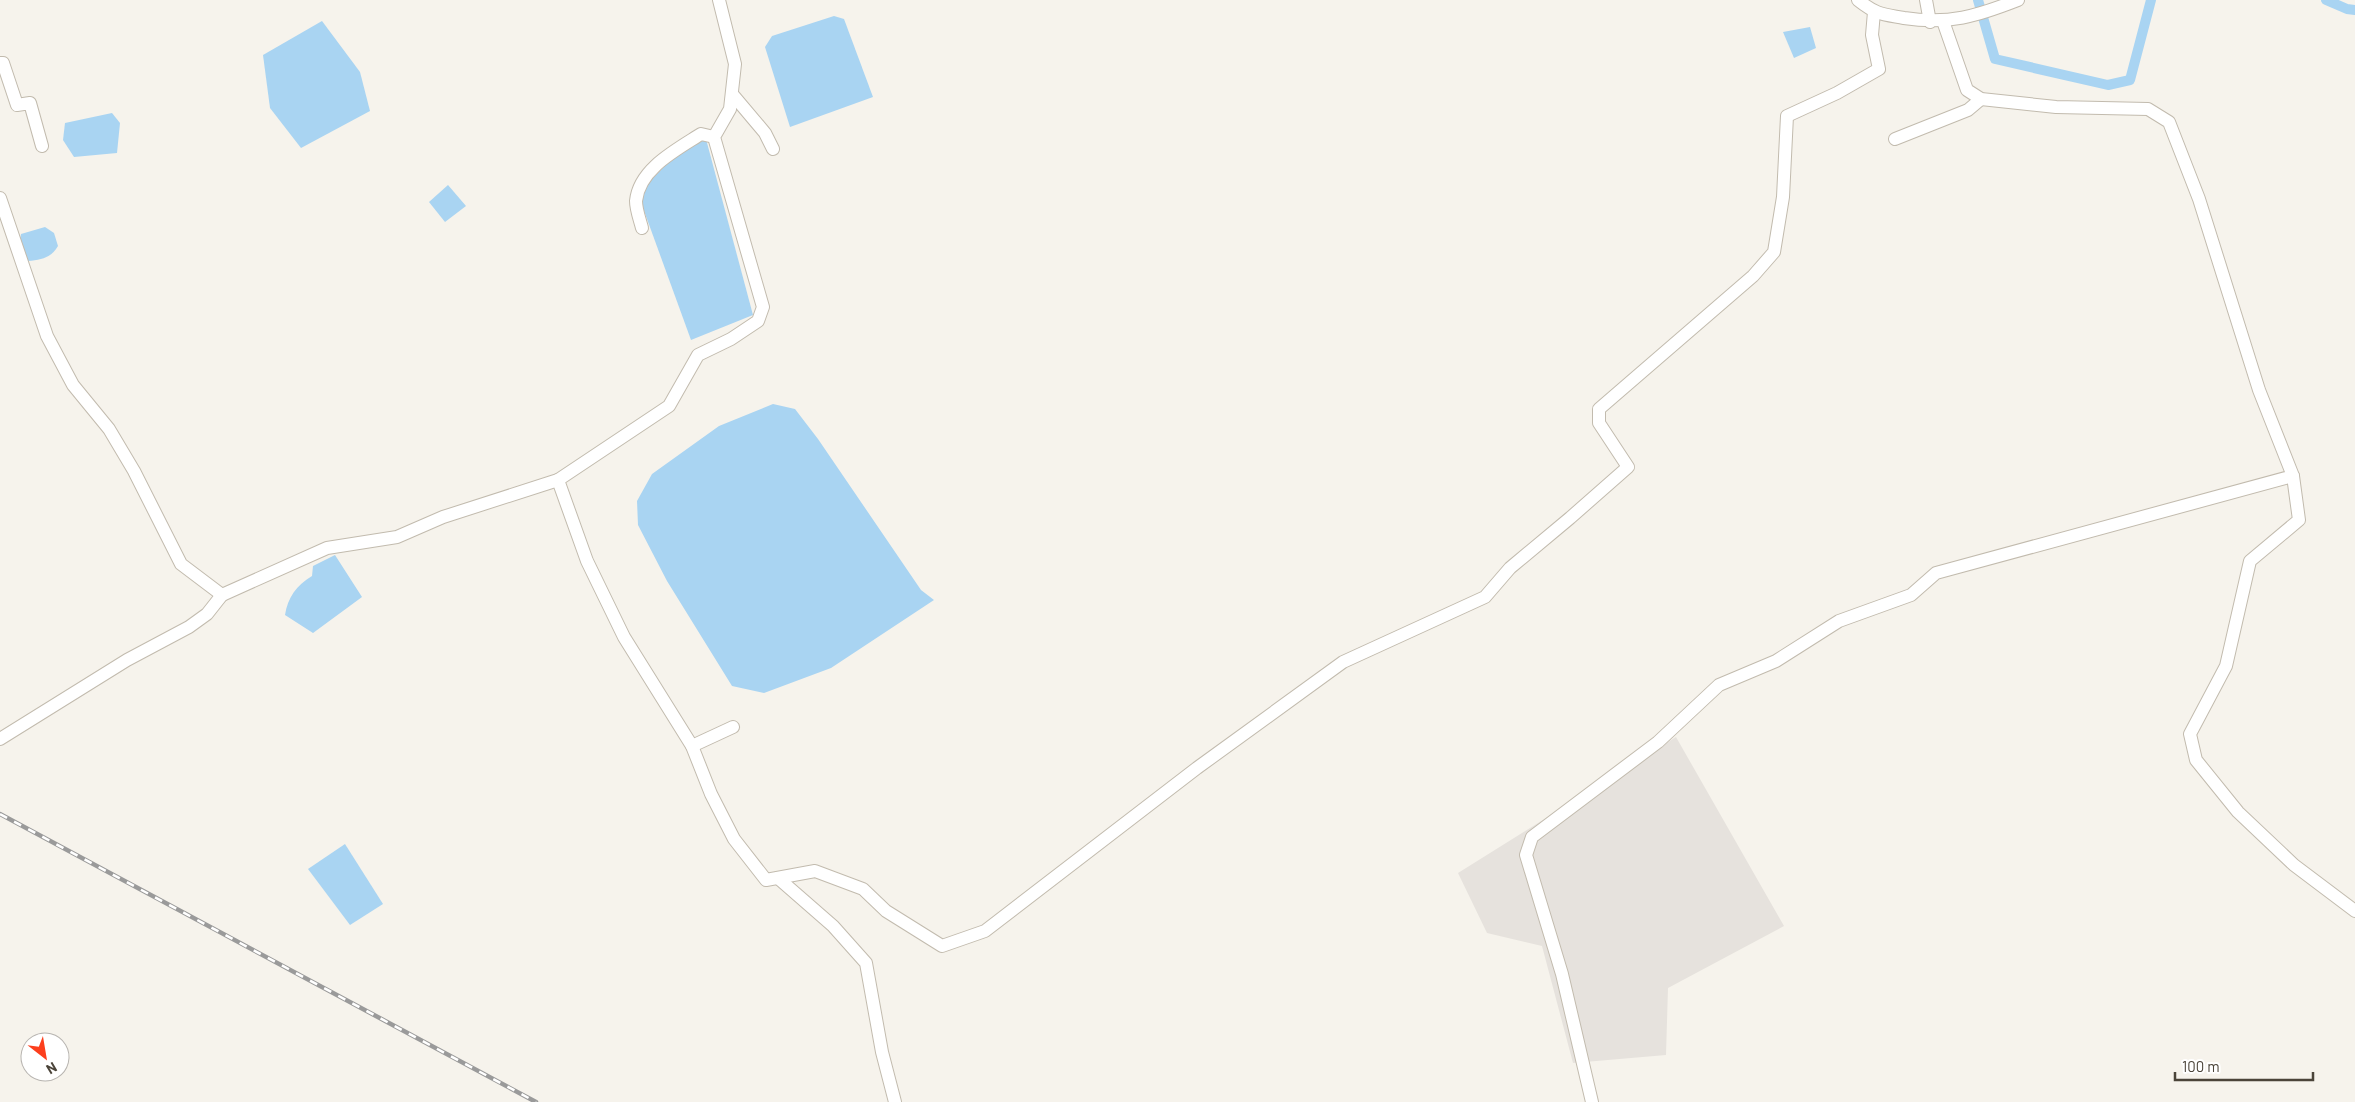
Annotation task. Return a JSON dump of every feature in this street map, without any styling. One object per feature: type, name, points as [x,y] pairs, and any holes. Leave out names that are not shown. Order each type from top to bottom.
[{"type":"street","points":[[0,739],[128,660],[189,626],[207,614],[222,595],[326,548],[397,537],[444,517],[558,480],[668,406],[698,356],[758,322],[763,307],[714,137],[730,109],[735,64],[719,0]]},
{"type":"street","points":[[1858,0],[1874,12],[1937,21],[1957,20],[2013,1]]},
{"type":"street","points":[[1926,0],[1967,90],[1981,99],[2056,107],[2148,109],[2169,122],[2199,199],[2259,390],[2294,476],[2299,520],[2250,562],[2226,666],[2190,734],[2196,760],[2238,812],[2294,865],[2355,911]]},
{"type":"street","points":[[558,480],[587,561],[624,637],[692,746],[711,794],[734,839],[766,880],[815,871],[863,889],[886,911],[942,946],[985,931],[1197,768],[1343,662],[1485,597],[1510,568],[1628,467],[1599,423],[1599,408],[1753,276],[1774,252],[1783,197],[1787,116],[1837,93],[1878,69],[1872,35],[1874,12]]},
{"type":"street","points":[[0,63],[3,63],[17,105],[30,103],[42,146]]},
{"type":"street","points":[[733,95],[764,133],[773,150]]},
{"type":"street","points":[[1895,139],[1968,110],[1981,99]]},
{"type":"street","points":[[642,228],[636,203],[641,182],[666,157],[701,134],[714,137]]},
{"type":"street","points":[[0,198],[47,336],[73,385],[109,429],[134,471],[181,564],[222,595]]},
{"type":"street","points":[[1592,1102],[1562,974],[1526,855],[1532,836],[1658,742],[1719,685],[1776,661],[1839,622],[1911,595],[1936,573],[2294,476]]},
{"type":"street","points":[[692,746],[732,727]]},
{"type":"street","points":[[778,878],[833,926],[866,963],[882,1052],[896,1102]]},
{"type":"shaded area","points":[[1676,737],[1784,926],[1668,988],[1666,1055],[1573,1063],[1542,946],[1487,933],[1458,873]]},
{"type":"water","points":[[834,16],[844,19],[873,97],[790,127],[765,47],[772,36]]},
{"type":"water","points":[[322,21],[360,72],[370,111],[301,148],[270,108],[263,55]]},
{"type":"water","points":[[1810,27],[1816,48],[1794,58],[1783,32]]},
{"type":"water","points":[[112,113],[120,123],[117,153],[74,157],[63,140],[65,123]]},
{"type":"water","points":[[706,139],[753,315],[691,340],[643,208],[642,190],[673,157]]},
{"type":"water","points":[[448,185],[466,206],[445,222],[429,202]]},
{"type":"water","points":[[45,227],[54,233],[58,246],[45,258],[28,261],[19,249],[21,234]]},
{"type":"water","points":[[773,404],[795,409],[818,439],[921,590],[934,600],[831,668],[764,693],[732,686],[667,581],[638,525],[637,501],[652,474],[719,426]]},
{"type":"water","points":[[335,555],[362,597],[313,633],[285,615],[286,609],[291,597],[301,584],[312,576],[313,566]]},
{"type":"water","points":[[345,844],[383,904],[350,925],[308,869]]},
{"type":"waterway","points":[[1978,0],[1995,59],[2108,85],[2130,80],[2151,0]]},
{"type":"waterway","points":[[2326,0],[2347,9],[2355,10]]},
{"type":"railway","points":[[0,814],[536,1102]]}]
